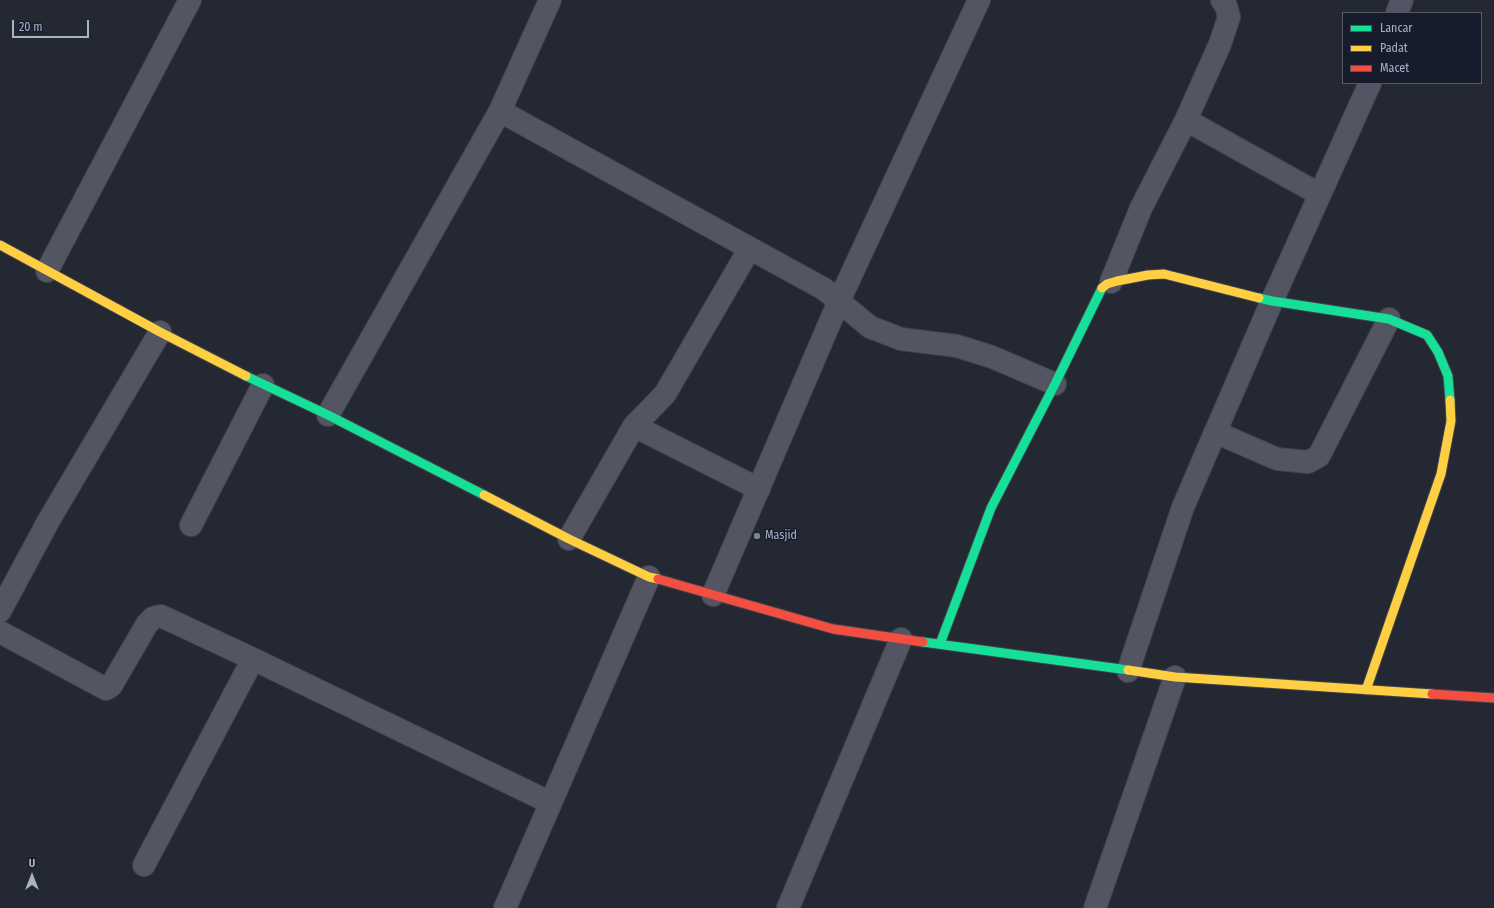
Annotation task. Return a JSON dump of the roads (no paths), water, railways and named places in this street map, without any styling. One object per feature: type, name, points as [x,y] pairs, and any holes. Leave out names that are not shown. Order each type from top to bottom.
[{"type":"street","points":[[47,271],[190,0]]},
{"type":"street","points":[[328,415],[500,111],[550,0]]},
{"type":"street","points":[[713,595],[839,301],[979,0]]},
{"type":"street","points":[[1112,282],[1141,208],[1186,120],[1220,44],[1229,17],[1226,6],[1222,0]]},
{"type":"street","points":[[1397,12],[1402,0]]},
{"type":"street","points":[[1128,670],[1183,507],[1319,194],[1370,84]]},
{"type":"street","points":[[500,111],[824,289],[870,327],[901,339],[957,346],[992,357],[1055,384]]},
{"type":"street","points":[[1186,120],[1319,194]]},
{"type":"street","points":[[0,245],[160,332],[264,385],[328,415],[569,539],[649,577],[833,629],[901,639],[1176,677],[1494,698]]},
{"type":"street","points":[[569,539],[634,426],[665,394],[750,248]]},
{"type":"street","points":[[940,644],[991,508],[1055,384],[1101,289],[1112,282],[1148,275],[1164,274],[1272,301],[1389,319],[1427,335],[1438,352],[1448,376],[1450,421],[1441,474],[1366,690]]},
{"type":"street","points":[[1215,432],[1277,459],[1308,462],[1319,456],[1389,319]]},
{"type":"street","points":[[0,611],[49,520],[160,332]]},
{"type":"street","points":[[191,525],[264,385]]},
{"type":"street","points":[[634,426],[759,489]]},
{"type":"street","points":[[504,908],[649,577]]},
{"type":"street","points":[[0,632],[106,689],[111,686],[147,624],[153,618],[161,616],[551,803]]},
{"type":"street","points":[[788,908],[901,639]]},
{"type":"street","points":[[144,865],[253,659]]},
{"type":"street","points":[[1094,908],[1176,677]]},
{"type":"place","name":"Masjid","points":[[757,536]]}]
